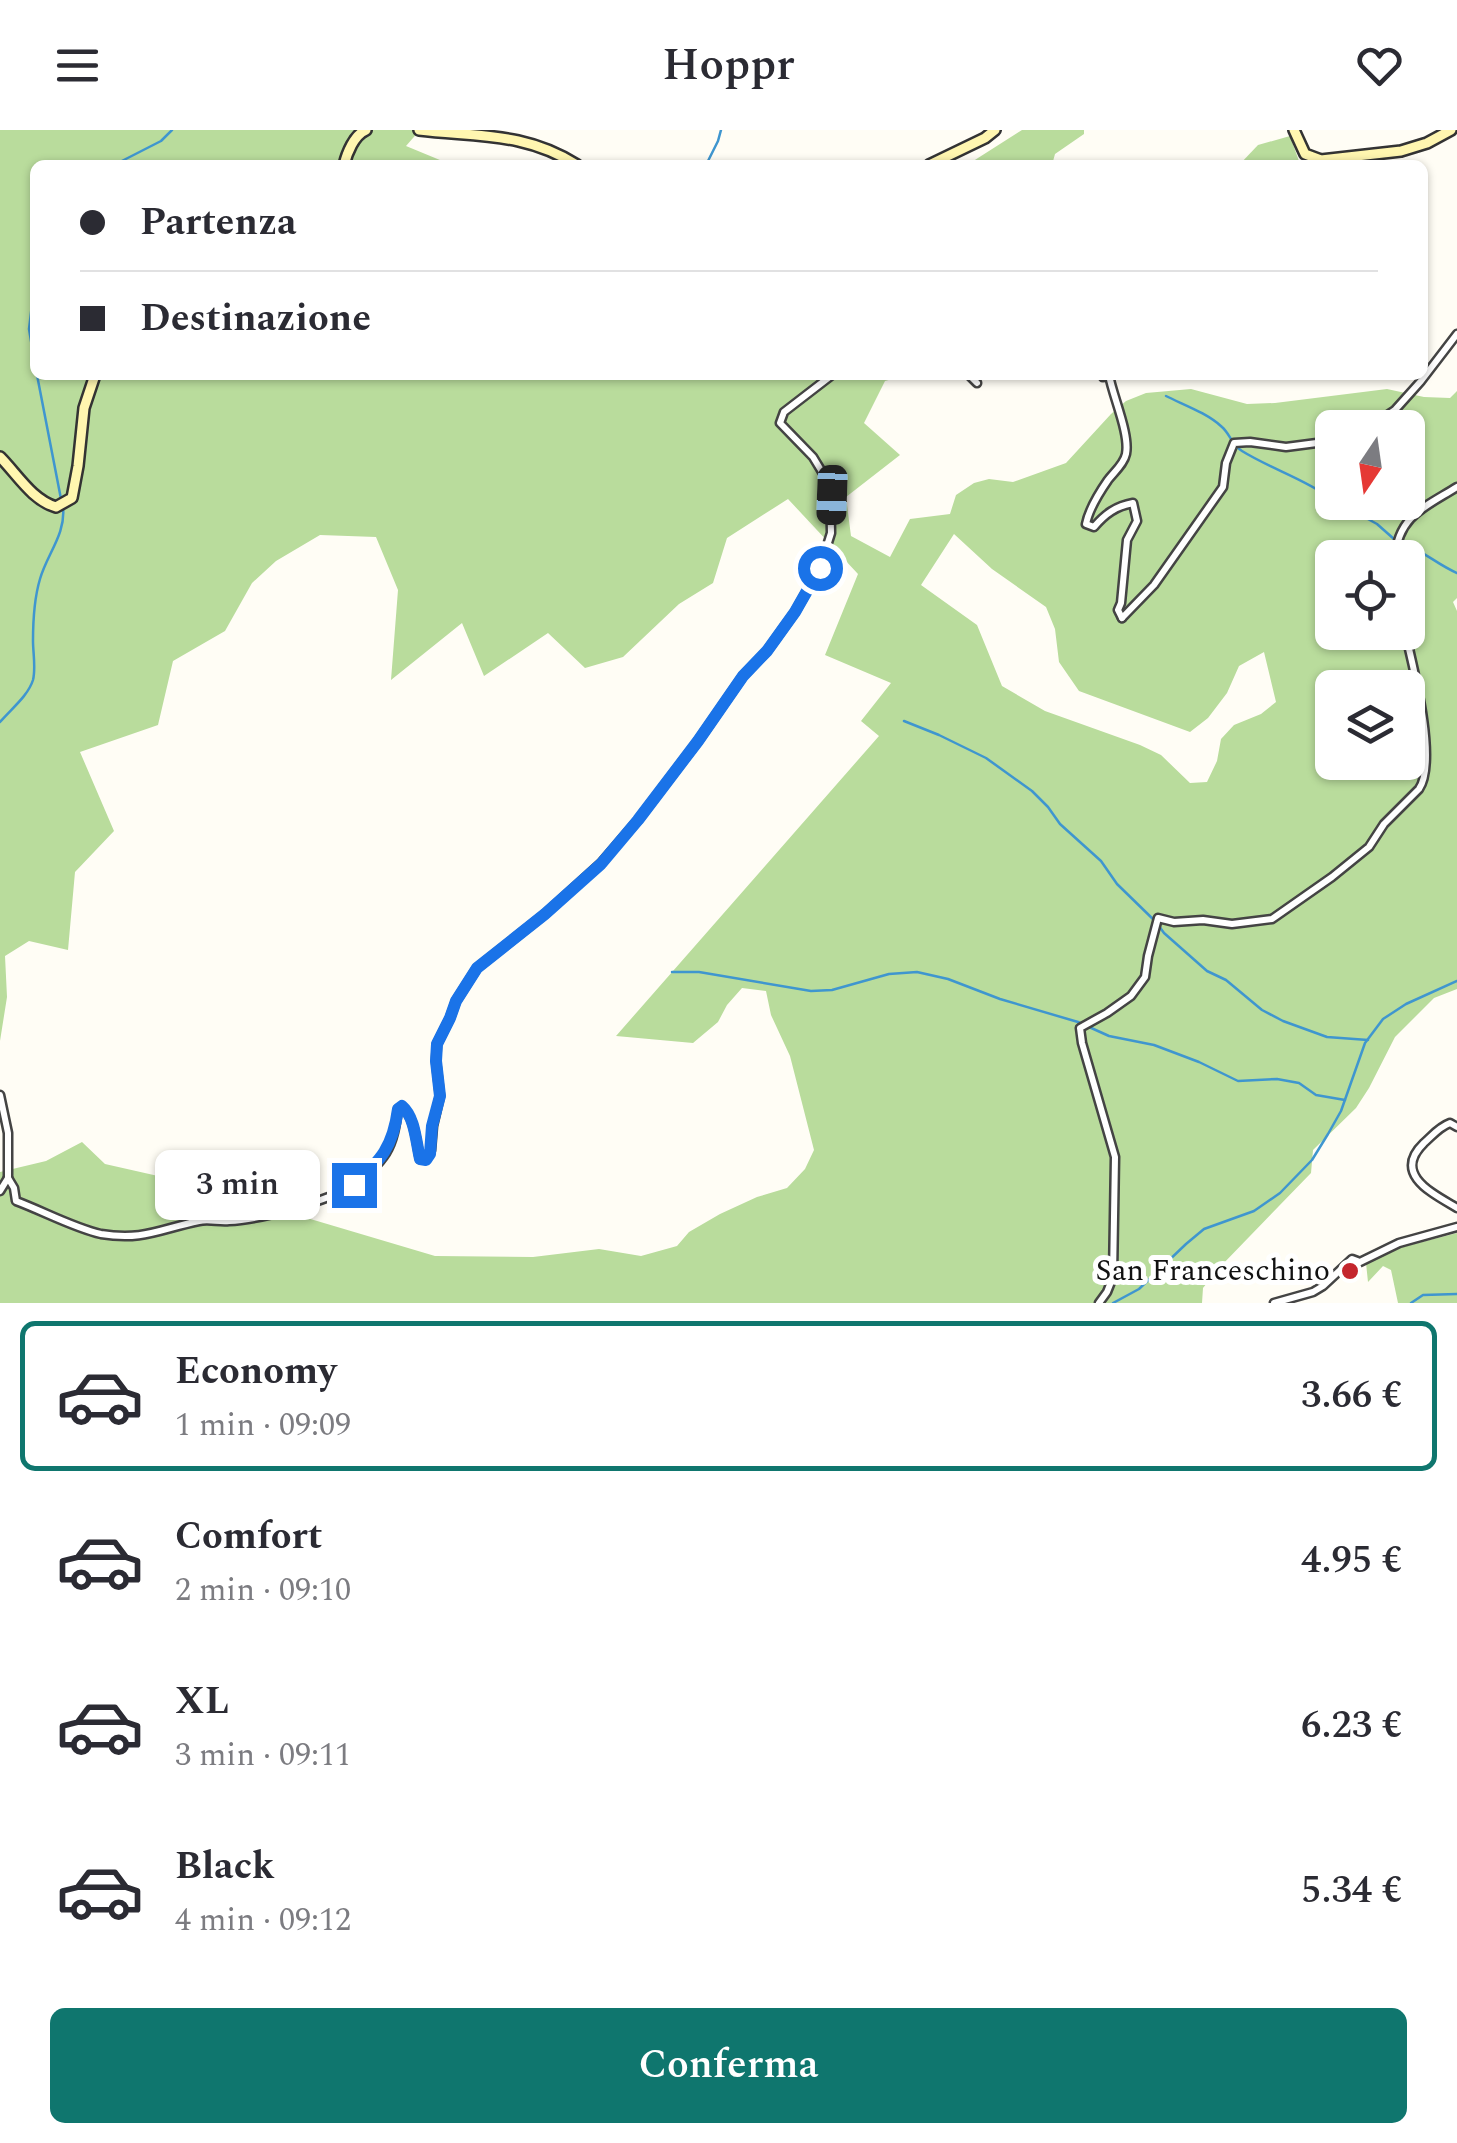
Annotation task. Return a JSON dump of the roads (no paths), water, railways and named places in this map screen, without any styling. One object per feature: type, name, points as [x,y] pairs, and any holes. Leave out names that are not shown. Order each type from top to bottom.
[{"type":"main road","points":[[346,160],[354,142],[366,130]]},
{"type":"main road","points":[[419,130],[517,139],[570,160]]},
{"type":"main road","points":[[939,160],[996,130]]},
{"type":"main road","points":[[1294,130],[1306,154],[1321,160],[1401,151],[1428,143],[1451,130]]},
{"type":"main road","points":[[0,456],[47,504],[56,507],[72,498],[84,408],[93,380]]},
{"type":"street","points":[[1428,372],[1457,334]]},
{"type":"street","points":[[0,1096],[8,1133],[8,1178],[16,1201],[99,1233],[138,1237],[202,1220],[230,1222],[280,1212],[354,1185],[388,1151],[402,1106],[411,1119],[420,1159],[426,1160],[440,1096],[437,1044],[466,984],[477,968],[601,864],[807,594],[830,533],[830,485],[814,458],[780,423],[784,412],[826,380]]},
{"type":"street","points":[[975,380],[978,383]]},
{"type":"street","points":[[1107,380],[1126,440],[1126,457],[1104,486],[1086,524],[1094,527],[1110,511],[1133,504],[1137,521],[1128,540],[1118,610],[1122,618],[1154,585],[1224,487],[1226,463],[1234,443],[1315,445]]},
{"type":"street","points":[[1394,410],[1422,380]]},
{"type":"street","points":[[1398,540],[1408,520],[1457,488]]},
{"type":"street","points":[[1098,1303],[1113,1278],[1116,1174],[1112,1140],[1080,1028],[1131,996],[1145,977],[1158,918],[1232,924],[1272,919],[1370,847],[1384,824],[1423,782],[1426,743],[1409,650]]},
{"type":"street","points":[[1457,1127],[1444,1125],[1418,1149],[1411,1167],[1417,1180],[1457,1208]]},
{"type":"street","points":[[0,1191],[8,1178]]},
{"type":"street","points":[[1274,1303],[1313,1292],[1352,1258],[1360,1262],[1399,1243],[1457,1228]]},
{"type":"waterway","points":[[124,160],[161,141],[172,130]]},
{"type":"waterway","points":[[708,160],[721,130]]},
{"type":"waterway","points":[[30,321],[30,335]]},
{"type":"waterway","points":[[38,380],[61,499]]},
{"type":"waterway","points":[[1166,396],[1216,422],[1242,451],[1315,488]]},
{"type":"waterway","points":[[0,722],[33,680],[36,594],[62,526],[63,507]]},
{"type":"waterway","points":[[1370,520],[1394,539]]},
{"type":"waterway","points":[[1425,555],[1457,573]]},
{"type":"waterway","points":[[904,721],[986,758],[1032,791],[1164,933],[1207,971],[1226,980],[1262,1010],[1327,1037],[1368,1040]]},
{"type":"waterway","points":[[672,972],[699,972],[811,991],[917,972],[1078,1022],[1109,1036],[1154,1045],[1238,1081],[1277,1079],[1299,1083],[1316,1095],[1345,1100]]},
{"type":"waterway","points":[[1113,1303],[1139,1289],[1204,1229],[1254,1211],[1280,1193],[1312,1160],[1328,1134],[1341,1111],[1365,1043],[1383,1019],[1457,981]]},
{"type":"waterway","points":[[1411,1303],[1423,1295],[1457,1294]]},
{"type":"place","name":"San Franceschino","points":[[1350,1271]]}]
